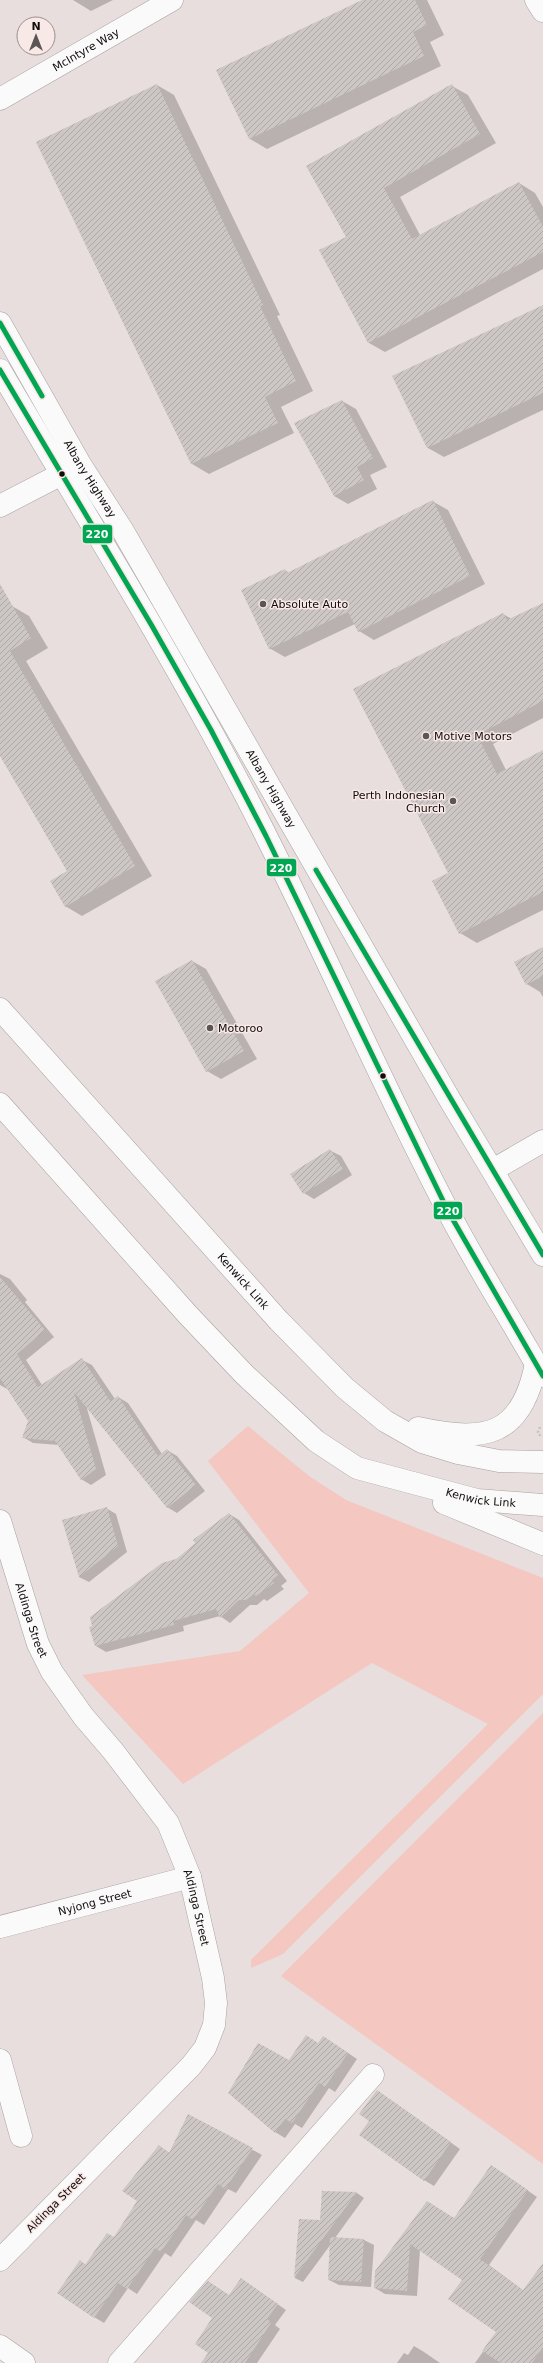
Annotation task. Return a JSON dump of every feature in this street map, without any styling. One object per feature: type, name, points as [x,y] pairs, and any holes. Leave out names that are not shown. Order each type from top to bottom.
[{"type":"main road","name":"McIntyre Way","points":[[0,99],[172,0]]},
{"type":"main road","points":[[536,0],[543,11]]},
{"type":"main road","name":"Albany Highway","points":[[0,323],[80,464],[123,531],[312,863],[450,1100],[543,1255]]},
{"type":"main road","name":"Albany Highway","points":[[0,370],[156,634],[238,780],[291,884],[342,996],[448,1213],[539,1369]]},
{"type":"main road","points":[[0,506],[80,464]]},
{"type":"main road","name":"Kenwick Link","points":[[0,1009],[279,1321],[345,1388],[385,1420],[422,1442],[458,1453],[499,1461],[543,1462]]},
{"type":"main road","name":"Kenwick Link","points":[[0,1104],[121,1242],[244,1374],[316,1441],[357,1468],[477,1500],[543,1505]]},
{"type":"main road","points":[[493,1170],[543,1142]]},
{"type":"main road","points":[[385,1420],[439,1433],[470,1436],[486,1434],[508,1422],[523,1405],[539,1369]]},
{"type":"main road","points":[[357,1468],[543,1544]]},
{"type":"main road","name":"Aldinga Street","points":[[0,1521],[38,1644],[56,1679],[83,1716],[113,1751],[168,1823],[190,1877],[213,1978],[216,2003],[214,2025],[205,2048],[191,2066],[0,2260]]},
{"type":"main road","name":"Nyjong Street","points":[[0,1927],[190,1877]]},
{"type":"main road","points":[[0,2060],[21,2136]]},
{"type":"main road","points":[[119,2363],[373,2075]]},
{"type":"main road","points":[[0,2346],[24,2363]]},
{"type":"path","points":[[538,1432],[542,1427]]},
{"type":"shaded area","points":[[248,1426],[309,1476],[346,1500],[543,1578],[543,1694],[283,1954],[251,1968],[251,1960],[488,1724],[372,1663],[183,1784],[82,1675],[240,1651],[309,1593],[208,1461]]},
{"type":"shaded area","points":[[543,1713],[543,2164],[281,1976]]},
{"type":"building","points":[[362,0],[415,0],[427,25],[413,32],[424,56],[249,139],[216,70]]},
{"type":"building","points":[[157,84],[263,305],[260,306],[296,381],[265,397],[278,423],[191,464],[36,142]]},
{"type":"building","points":[[452,84],[480,134],[384,188],[412,239],[519,182],[543,227],[543,252],[368,343],[319,250],[346,237],[306,166]]},
{"type":"building","points":[[543,305],[543,393],[427,448],[392,376]]},
{"type":"building","points":[[342,400],[373,458],[357,467],[364,480],[334,496],[294,423]]},
{"type":"building","points":[[433,500],[470,576],[358,632],[348,612],[269,649],[241,590],[285,569],[287,573]]},
{"type":"building","points":[[0,584],[31,638],[10,651],[135,866],[65,907],[50,881],[67,871],[0,756]]},
{"type":"building","points":[[543,603],[543,701],[477,735],[497,774],[543,750],[543,892],[459,934],[432,881],[448,873],[353,689],[503,613],[507,620]]},
{"type":"building","points":[[543,947],[543,976],[526,985],[514,962]]},
{"type":"building","points":[[192,960],[244,1051],[206,1072],[155,981]]},
{"type":"building","points":[[330,1149],[343,1169],[303,1194],[290,1174]]},
{"type":"building","points":[[0,1277],[45,1330],[17,1354],[38,1387],[82,1358],[110,1401],[118,1396],[158,1456],[167,1449],[196,1485],[167,1508],[74,1392],[96,1469],[81,1480],[55,1441],[22,1438],[28,1421],[0,1378]]},
{"type":"building","points":[[107,1507],[118,1546],[79,1577],[62,1520]]},
{"type":"building","points":[[229,1513],[278,1575],[272,1580],[274,1583],[256,1596],[254,1594],[246,1600],[239,1600],[220,1618],[216,1609],[173,1621],[174,1625],[95,1646],[89,1627],[92,1626],[90,1617],[162,1563],[176,1559],[196,1544],[193,1540]]},
{"type":"building","points":[[306,2035],[318,2043],[323,2036],[348,2053],[325,2087],[319,2083],[292,2123],[285,2119],[275,2133],[228,2093],[258,2043],[289,2060]]},
{"type":"building","points":[[377,2090],[451,2142],[424,2181],[359,2135],[369,2121],[359,2114]]},
{"type":"building","points":[[188,2114],[253,2148],[225,2189],[218,2184],[193,2220],[186,2215],[161,2252],[155,2248],[127,2289],[118,2283],[94,2318],[57,2293],[80,2260],[85,2265],[107,2233],[114,2237],[137,2201],[122,2191],[159,2145],[169,2153]]},
{"type":"building","points":[[491,2165],[528,2190],[480,2259],[523,2290],[543,2263],[543,2347],[532,2363],[501,2363],[482,2351],[496,2332],[448,2299],[462,2280],[410,2244],[407,2291],[374,2288],[375,2271],[427,2201],[454,2218]]},
{"type":"building","points":[[322,2191],[357,2192],[294,2278],[299,2219],[320,2220]]},
{"type":"building","points":[[330,2237],[364,2239],[361,2282],[328,2280]]},
{"type":"building","points":[[241,2278],[278,2304],[267,2319],[271,2323],[245,2363],[201,2363],[208,2353],[195,2344],[212,2318],[189,2302],[208,2281],[229,2295]]},
{"type":"transit line","name":"220","points":[[0,323],[42,396]]},
{"type":"transit line","name":"220","points":[[0,370],[152,626],[211,730],[266,836],[448,1211],[543,1376]]},
{"type":"transit line","name":"220","points":[[316,870],[543,1255]]},
{"type":"place","name":"Absolute Auto","points":[[263,604]]},
{"type":"place","name":"Motive Motors","points":[[426,736]]},
{"type":"place","name":"Perth Indonesian Church","points":[[453,801]]},
{"type":"place","name":"Motoroo","points":[[210,1028]]}]
